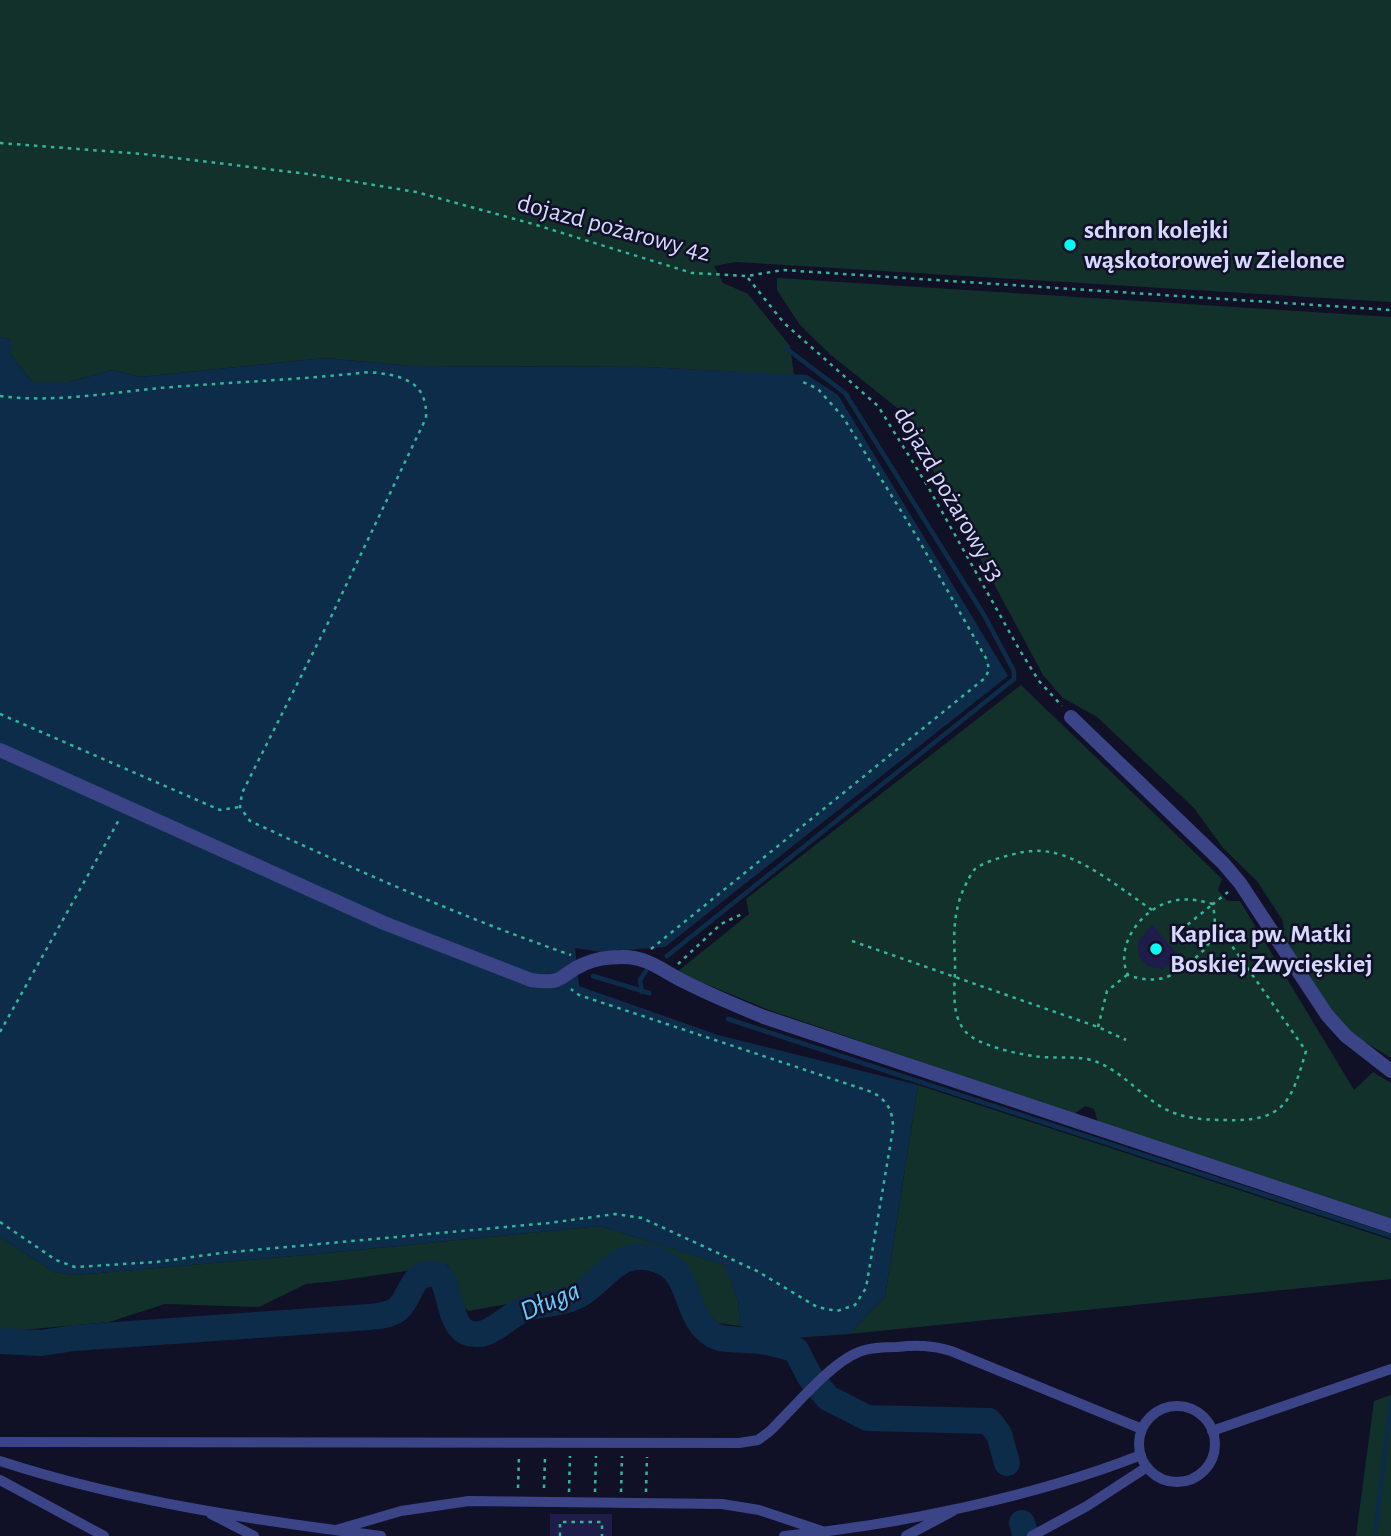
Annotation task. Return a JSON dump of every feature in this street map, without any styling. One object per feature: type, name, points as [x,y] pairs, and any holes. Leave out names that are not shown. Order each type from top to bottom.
[{"type":"street","points":[[1070,717],[1223,863],[1240,883],[1327,1015],[1346,1036],[1391,1071]]},
{"type":"street","points":[[0,750],[384,923],[531,980],[547,983],[561,980],[582,964],[591,962],[619,957],[641,959],[730,1004],[764,1017],[1391,1226]]},
{"type":"street","points":[[0,1443],[739,1443],[758,1440],[850,1355],[863,1350],[922,1345],[936,1346],[1142,1429]]},
{"type":"street","points":[[1212,1431],[1391,1369]]},
{"type":"street","points":[[1165,1408],[1190,1408],[1201,1414],[1212,1431],[1215,1447],[1212,1460],[1195,1478],[1170,1482],[1158,1477],[1147,1467],[1141,1455],[1139,1447],[1142,1429],[1154,1414],[1165,1408]]},
{"type":"street","points":[[784,1536],[961,1507],[1052,1484],[1141,1455]]},
{"type":"street","points":[[0,1461],[127,1494],[381,1536]]},
{"type":"street","points":[[1031,1536],[1052,1526],[1147,1467]]},
{"type":"street","points":[[0,1480],[104,1536]]},
{"type":"street","points":[[337,1530],[401,1511],[468,1501],[694,1502],[747,1508],[822,1531]]},
{"type":"street","points":[[906,1536],[961,1507]]},
{"type":"street","points":[[199,1508],[254,1536]]},
{"type":"path","name":"dojazd pożarowy 42","points":[[0,143],[144,154],[308,174],[416,192],[533,224],[692,274],[747,276],[783,270],[1391,310]]},
{"type":"path","name":"dojazd pożarowy 53","points":[[747,276],[784,323],[878,406],[927,485],[1019,649],[1040,681],[1070,717]]},
{"type":"path","points":[[0,396],[72,397],[369,372],[391,374],[417,386],[427,407],[418,439],[242,793],[240,807],[250,821],[355,870],[429,902],[591,962]]},
{"type":"path","points":[[641,959],[667,934],[985,678],[989,670],[987,660],[917,537],[842,417],[818,389],[803,382]]},
{"type":"path","points":[[0,714],[220,810],[240,807]]},
{"type":"path","points":[[0,1032],[119,819],[123,805]]},
{"type":"path","points":[[1152,910],[1098,874],[1062,855],[1034,849],[1001,857],[974,869],[959,897],[953,934],[956,978],[954,998],[958,1020],[967,1034],[981,1043],[1034,1056],[1087,1059],[1111,1068],[1146,1096],[1177,1114],[1220,1120],[1255,1121],[1277,1111],[1294,1090],[1306,1051],[1215,922]]},
{"type":"path","points":[[1181,930],[1222,897]]},
{"type":"path","points":[[1128,975],[1123,962],[1126,942],[1152,910],[1182,899],[1196,899],[1213,904]]},
{"type":"path","points":[[1128,975],[1151,981],[1179,973],[1211,940],[1215,922],[1213,904]]},
{"type":"path","points":[[668,972],[721,924],[744,913]]},
{"type":"path","points":[[852,941],[1098,1027],[1126,1040]]},
{"type":"path","points":[[1098,1027],[1107,991],[1128,975]]},
{"type":"path","points":[[0,1222],[56,1260],[75,1267],[157,1262],[221,1253],[549,1223],[615,1214],[642,1219],[693,1241],[757,1271],[817,1307],[837,1311],[855,1305],[866,1288],[873,1257],[893,1129],[890,1107],[882,1098],[873,1092],[579,995],[561,980]]},
{"type":"path","points":[[517,1502],[519,1442]]},
{"type":"path","points":[[543,1502],[545,1443]]},
{"type":"path","points":[[568,1502],[570,1443]]},
{"type":"path","points":[[594,1502],[597,1443]]},
{"type":"path","points":[[620,1502],[623,1443]]},
{"type":"path","points":[[646,1502],[647,1443]]},
{"type":"path","points":[[560,1536],[560,1522],[602,1522],[602,1536]]},
{"type":"green space","points":[[0,0],[1391,0],[1391,302],[736,262],[714,266],[723,283],[748,294],[790,346],[794,375],[646,367],[411,366],[325,358],[140,377],[113,370],[68,382],[32,382],[11,355],[11,340],[0,337]]},
{"type":"green space","points":[[777,278],[1391,317],[1391,1058],[1352,1034],[1330,1010],[1284,936],[1283,921],[1257,881],[1223,848],[1194,808],[1097,717],[1063,698],[1043,675],[901,411],[831,355],[800,325],[777,290]]},
{"type":"green space","points":[[1021,685],[1222,879],[1218,890],[1227,901],[1240,901],[1354,1090],[1373,1072],[1391,1083],[1391,1219],[1098,1122],[1094,1109],[1085,1106],[1074,1114],[769,1010],[677,972],[749,914],[746,899]]},
{"type":"green space","points":[[918,1085],[1391,1240],[1391,1279],[849,1334],[885,1297]]},
{"type":"green space","points":[[600,1226],[725,1265],[738,1300],[740,1326],[718,1323],[700,1307],[694,1279],[670,1256],[634,1246],[606,1257],[564,1294],[468,1311],[448,1265],[306,1284],[259,1307],[165,1304],[109,1322],[0,1332],[0,1237],[54,1272],[76,1275]]},
{"type":"green space","points":[[1391,1395],[1391,1536],[1356,1536],[1374,1401]]},
{"type":"water","points":[[0,337],[11,340],[11,355],[32,382],[68,382],[113,370],[140,377],[325,358],[411,366],[646,367],[807,375],[838,395],[1008,676],[665,947],[601,952],[575,948],[579,986],[718,1035],[918,1085],[885,1297],[849,1334],[793,1338],[740,1326],[738,1300],[724,1265],[600,1226],[76,1275],[54,1272],[0,1237]]},
{"type":"building","name":"Kaplica pw. Matki Boskiej Zwycięskiej","points":[[1152,924],[1181,959],[1161,969],[1147,966],[1139,956],[1138,942]]},
{"type":"building","points":[[550,1514],[612,1514],[612,1536],[550,1536]]},
{"type":"waterway","points":[[667,956],[1014,679],[1014,671],[984,615],[845,393],[787,349]]},
{"type":"waterway","points":[[642,992],[640,980],[646,971]]},
{"type":"waterway","points":[[593,976],[649,993]]},
{"type":"waterway","points":[[728,1019],[1391,1236]]},
{"type":"waterway","name":"Długa","points":[[0,1341],[41,1343],[74,1338],[381,1316],[399,1308],[416,1280],[427,1274],[435,1274],[444,1283],[460,1327],[466,1332],[482,1334],[523,1310],[570,1299],[592,1286],[619,1263],[630,1258],[643,1257],[658,1260],[678,1274],[697,1317],[713,1335],[726,1339],[767,1342],[796,1350],[810,1377],[828,1398],[867,1418],[989,1421],[999,1434],[1007,1463]]},
{"type":"waterway","points":[[1375,1533],[1391,1402]]},
{"type":"waterway","name":"Długa","points":[[1022,1523],[1026,1536]]},
{"type":"place","name":"schron kolejki wąskotorowej w Zielonce","points":[[1070,245]]},
{"type":"place","name":"Kaplica pw. Matki Boskiej Zwycięskiej","points":[[1156,949]]}]
